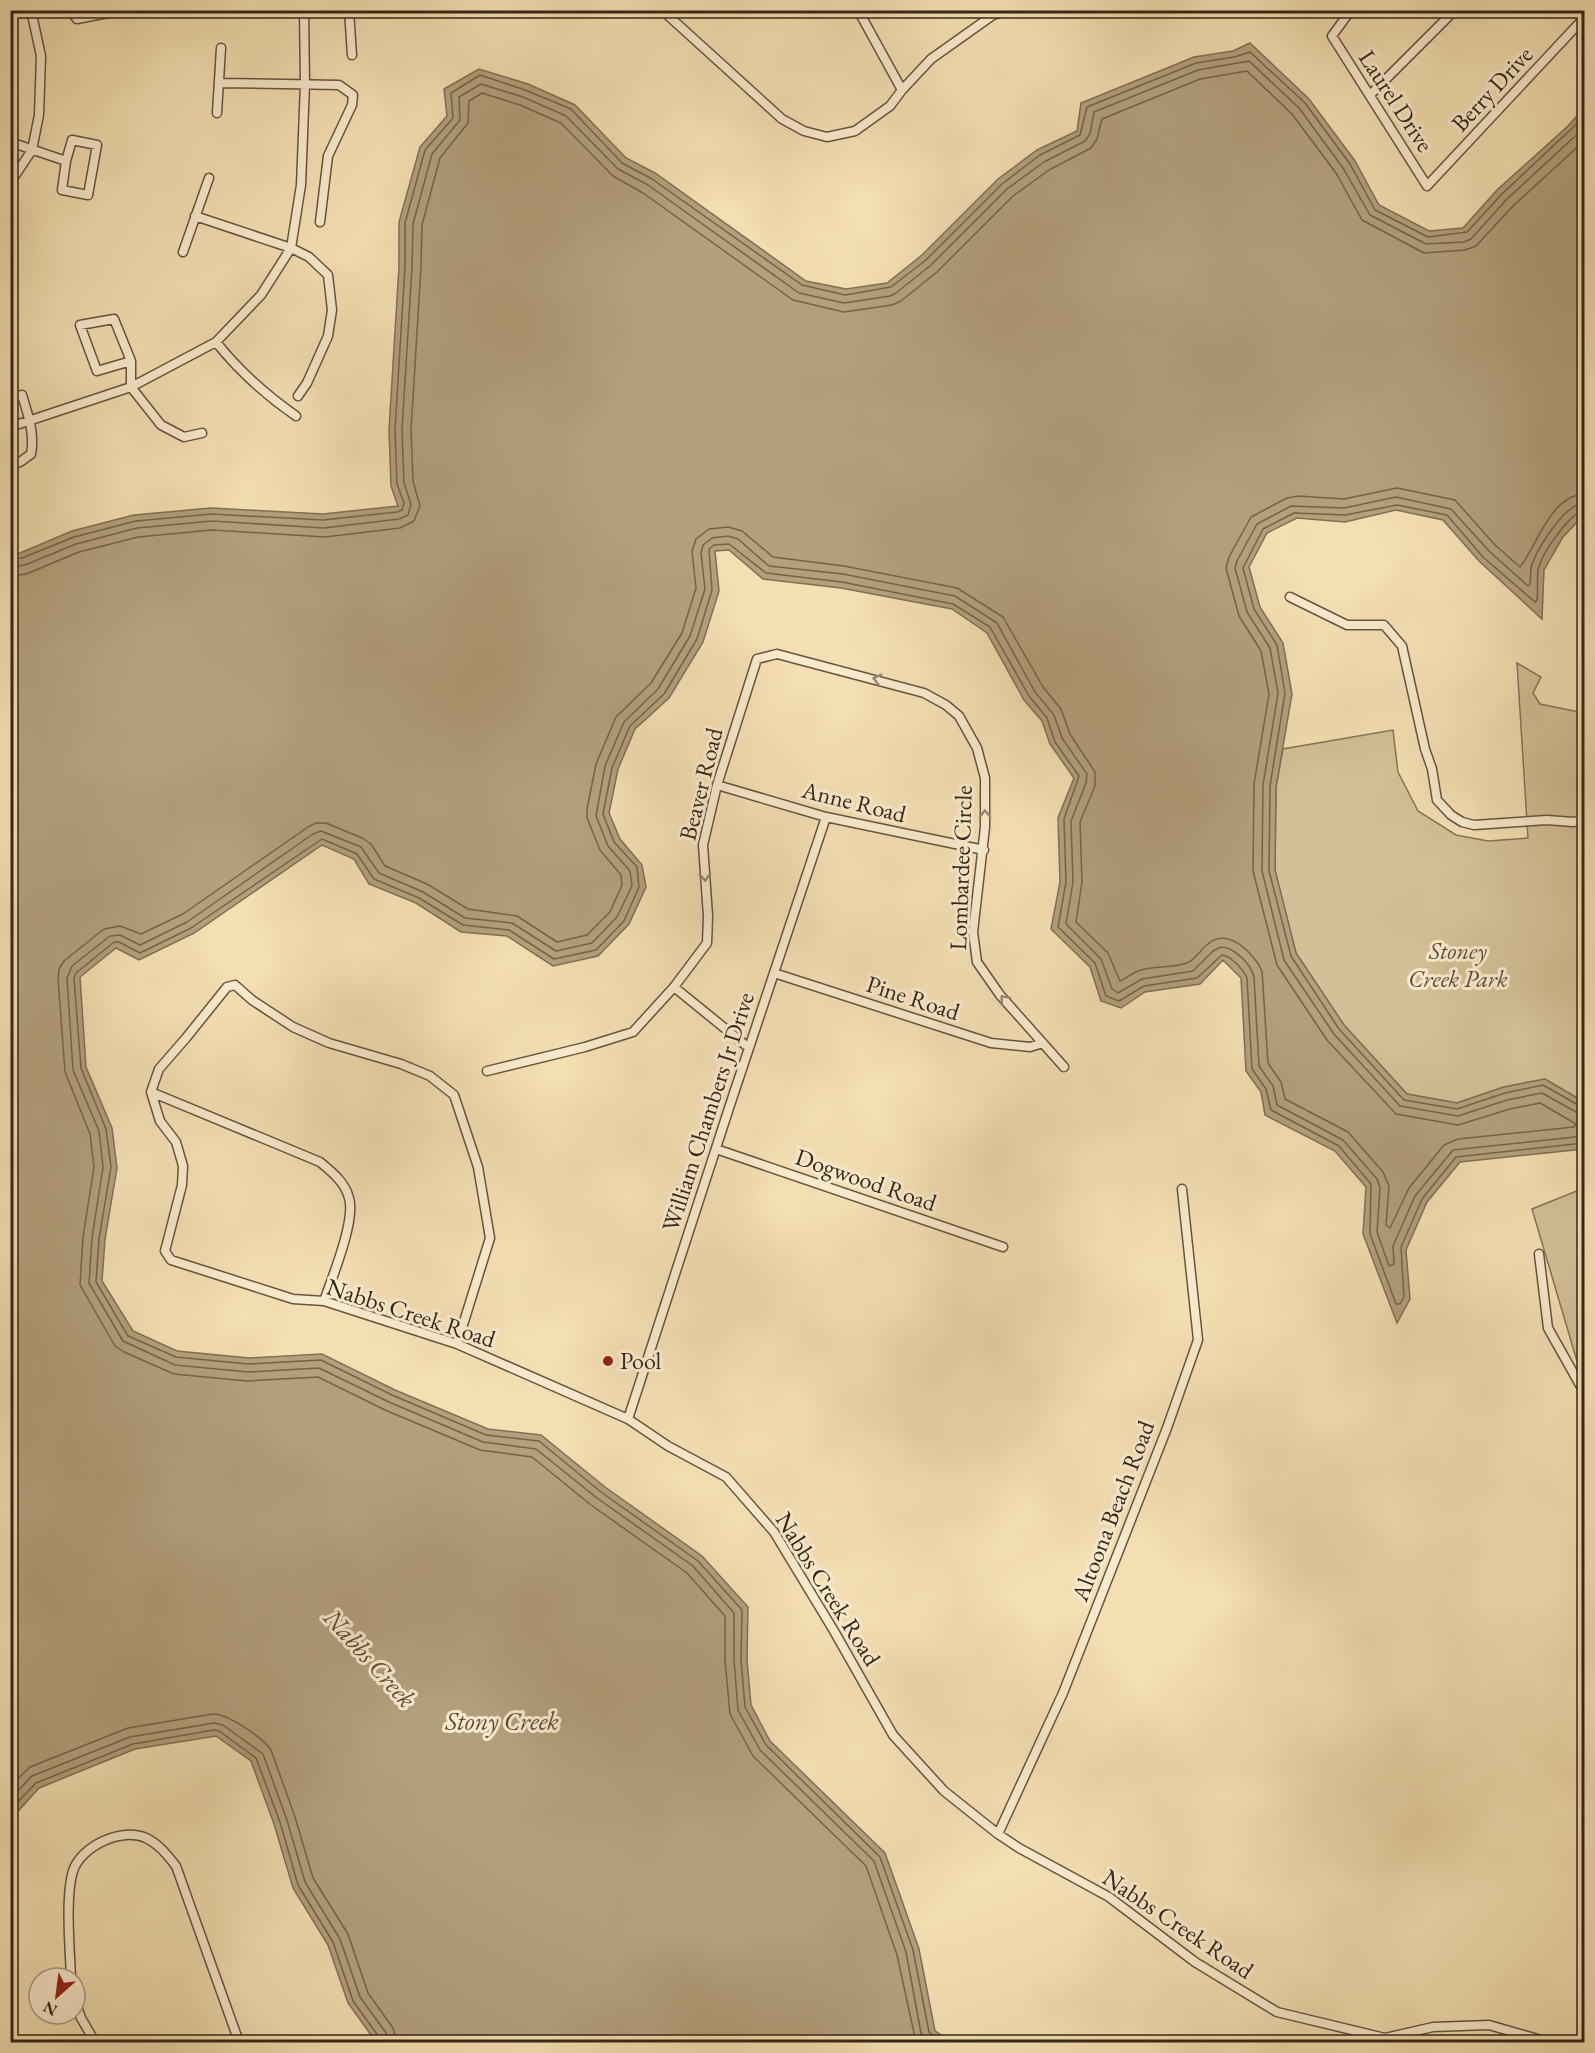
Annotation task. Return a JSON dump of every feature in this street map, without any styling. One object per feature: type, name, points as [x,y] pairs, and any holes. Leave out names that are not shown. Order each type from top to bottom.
[{"type":"street","points":[[10,183],[32,150],[39,115],[41,56],[31,12],[41,10]]},
{"type":"street","points":[[70,10],[77,19],[123,10]]},
{"type":"street","points":[[10,427],[131,387],[216,342],[261,296],[291,248],[301,185],[305,84],[304,12],[325,10]]},
{"type":"street","points":[[350,10],[352,55]]},
{"type":"street","points":[[662,10],[782,118],[804,131],[827,136],[855,131],[890,106],[931,59],[992,13],[1007,10]]},
{"type":"street","points":[[858,10],[902,90]]},
{"type":"street","name":"Laurel Drive","points":[[1351,10],[1332,36],[1427,186]]},
{"type":"street","points":[[1370,95],[1455,10]]},
{"type":"street","name":"Berry Drive","points":[[1427,186],[1584,18]]},
{"type":"street","points":[[217,113],[221,48]]},
{"type":"street","points":[[219,83],[339,85],[353,95],[352,105],[328,156],[320,222]]},
{"type":"street","points":[[72,140],[97,145],[88,195],[62,190],[66,161],[72,140]]},
{"type":"street","points":[[10,142],[66,161]]},
{"type":"street","points":[[183,252],[209,178]]},
{"type":"street","points":[[195,216],[291,248],[309,257],[328,275],[332,310],[328,336],[307,383],[298,396]]},
{"type":"street","points":[[131,361],[97,371],[80,325],[114,319],[131,361],[131,387],[161,424],[184,437],[202,433]]},
{"type":"street","points":[[216,342],[233,364],[272,400],[296,416]]},
{"type":"street","points":[[10,398],[22,395],[30,420],[33,442],[31,454],[20,462],[10,465]]},
{"type":"street","points":[[1290,597],[1347,625],[1384,625],[1402,646],[1437,800],[1451,815],[1462,822],[1474,825],[1538,820],[1574,822],[1584,820]]},
{"type":"street","name":"Lombardee Circle","points":[[757,659],[777,654],[924,693],[946,705],[959,716],[977,748],[985,778],[984,850],[974,932],[977,962],[1000,995],[1064,1067]]},
{"type":"street","name":"Beaver Road","points":[[487,1071],[585,1047],[633,1032],[674,987],[706,943],[708,916],[703,845],[717,785],[757,659]]},
{"type":"street","name":"Anne Road","points":[[717,785],[826,817],[984,850]]},
{"type":"street","name":"William Chambers Jr Drive","points":[[628,1419],[826,817]]},
{"type":"street","name":"Pine Road","points":[[774,973],[991,1043],[1029,1047],[1043,1043]]},
{"type":"street","points":[[324,1301],[348,1227],[350,1199],[340,1179],[320,1162],[151,1092],[159,1069],[226,987],[235,985],[252,1000],[293,1027],[329,1043],[430,1076],[454,1095],[478,1167],[490,1238],[457,1344]]},
{"type":"street","points":[[674,987],[749,1048]]},
{"type":"street","name":"Nabbs Creek Road","points":[[151,1092],[160,1121],[176,1142],[183,1166],[182,1185],[165,1251],[171,1260],[293,1299],[324,1301],[457,1344],[628,1419],[668,1446],[726,1477],[774,1532],[834,1631],[892,1735],[944,1791],[998,1834],[1019,1848],[1109,1897],[1195,1962],[1277,2012],[1385,2038],[1433,2027],[1489,2025],[1548,2043]]},
{"type":"street","name":"Dogwood Road","points":[[716,1149],[1003,1247]]},
{"type":"street","name":"Altoona Beach Road","points":[[998,1834],[1063,1693],[1167,1428],[1198,1340],[1182,1189]]},
{"type":"street","points":[[1539,1254],[1548,1328],[1584,1392]]},
{"type":"street","points":[[71,1966],[70,1890],[73,1869],[87,1852],[105,1839],[127,1834],[145,1837],[160,1846],[176,1866],[239,2043]]},
{"type":"street","points":[[85,2026],[95,2043]]},
{"type":"green space","name":"Stoney Creek Park","points":[[1517,663],[1541,677],[1533,693],[1540,704],[1584,713],[1584,1102],[1545,1079],[1504,1087],[1457,1103],[1407,1094],[1344,1025],[1296,953],[1275,871],[1276,787],[1283,749],[1393,730],[1398,772],[1418,811],[1456,835],[1488,841],[1528,838]]},
{"type":"green space","points":[[1584,1188],[1584,1385],[1532,1209]]},
{"type":"water","name":"Stony Creek","points":[[1250,43],[1309,99],[1355,161],[1379,205],[1429,231],[1463,228],[1497,190],[1568,126],[1584,108],[1584,515],[1563,537],[1544,570],[1542,619],[1479,561],[1443,520],[1396,510],[1345,522],[1297,518],[1267,533],[1249,567],[1260,607],[1283,643],[1292,694],[1276,787],[1275,870],[1296,953],[1344,1025],[1407,1094],[1457,1103],[1504,1087],[1545,1079],[1584,1102],[1584,1149],[1460,1162],[1427,1202],[1406,1250],[1410,1299],[1397,1323],[1363,1234],[1366,1187],[1335,1151],[1265,1115],[1261,1092],[1246,1071],[1241,978],[1223,960],[1200,984],[1145,992],[1121,1008],[1101,1001],[1090,967],[1051,929],[1060,882],[1058,818],[1074,778],[1050,744],[1042,721],[1024,700],[987,633],[952,609],[841,588],[763,579],[729,550],[715,551],[719,591],[703,642],[669,698],[635,729],[618,769],[609,813],[620,839],[642,865],[646,887],[629,924],[598,956],[553,966],[507,936],[461,932],[416,903],[369,884],[354,859],[322,845],[194,933],[139,960],[116,948],[80,977],[86,1067],[112,1128],[117,1168],[105,1239],[102,1281],[133,1331],[177,1351],[249,1358],[322,1354],[395,1390],[488,1429],[541,1435],[605,1487],[702,1556],[748,1607],[747,1660],[751,1705],[770,1741],[885,1853],[919,1949],[935,2031],[952,2042],[376,2042],[348,2003],[328,1945],[293,1888],[274,1824],[251,1761],[216,1736],[135,1749],[39,1788],[11,1819],[11,554],[20,553],[72,531],[134,515],[211,508],[323,514],[398,506],[391,486],[389,430],[399,266],[399,222],[420,147],[447,116],[444,89],[479,69],[528,84],[575,105],[626,158],[655,173],[806,281],[846,289],[887,283],[922,255],[998,179],[1037,150],[1077,131],[1081,103],[1194,57],[1233,51]]},
{"type":"place","name":"Pool","points":[[608,1361]]},
{"type":"water label","name":"Nabbs Creek","points":[[370,1658]]}]
